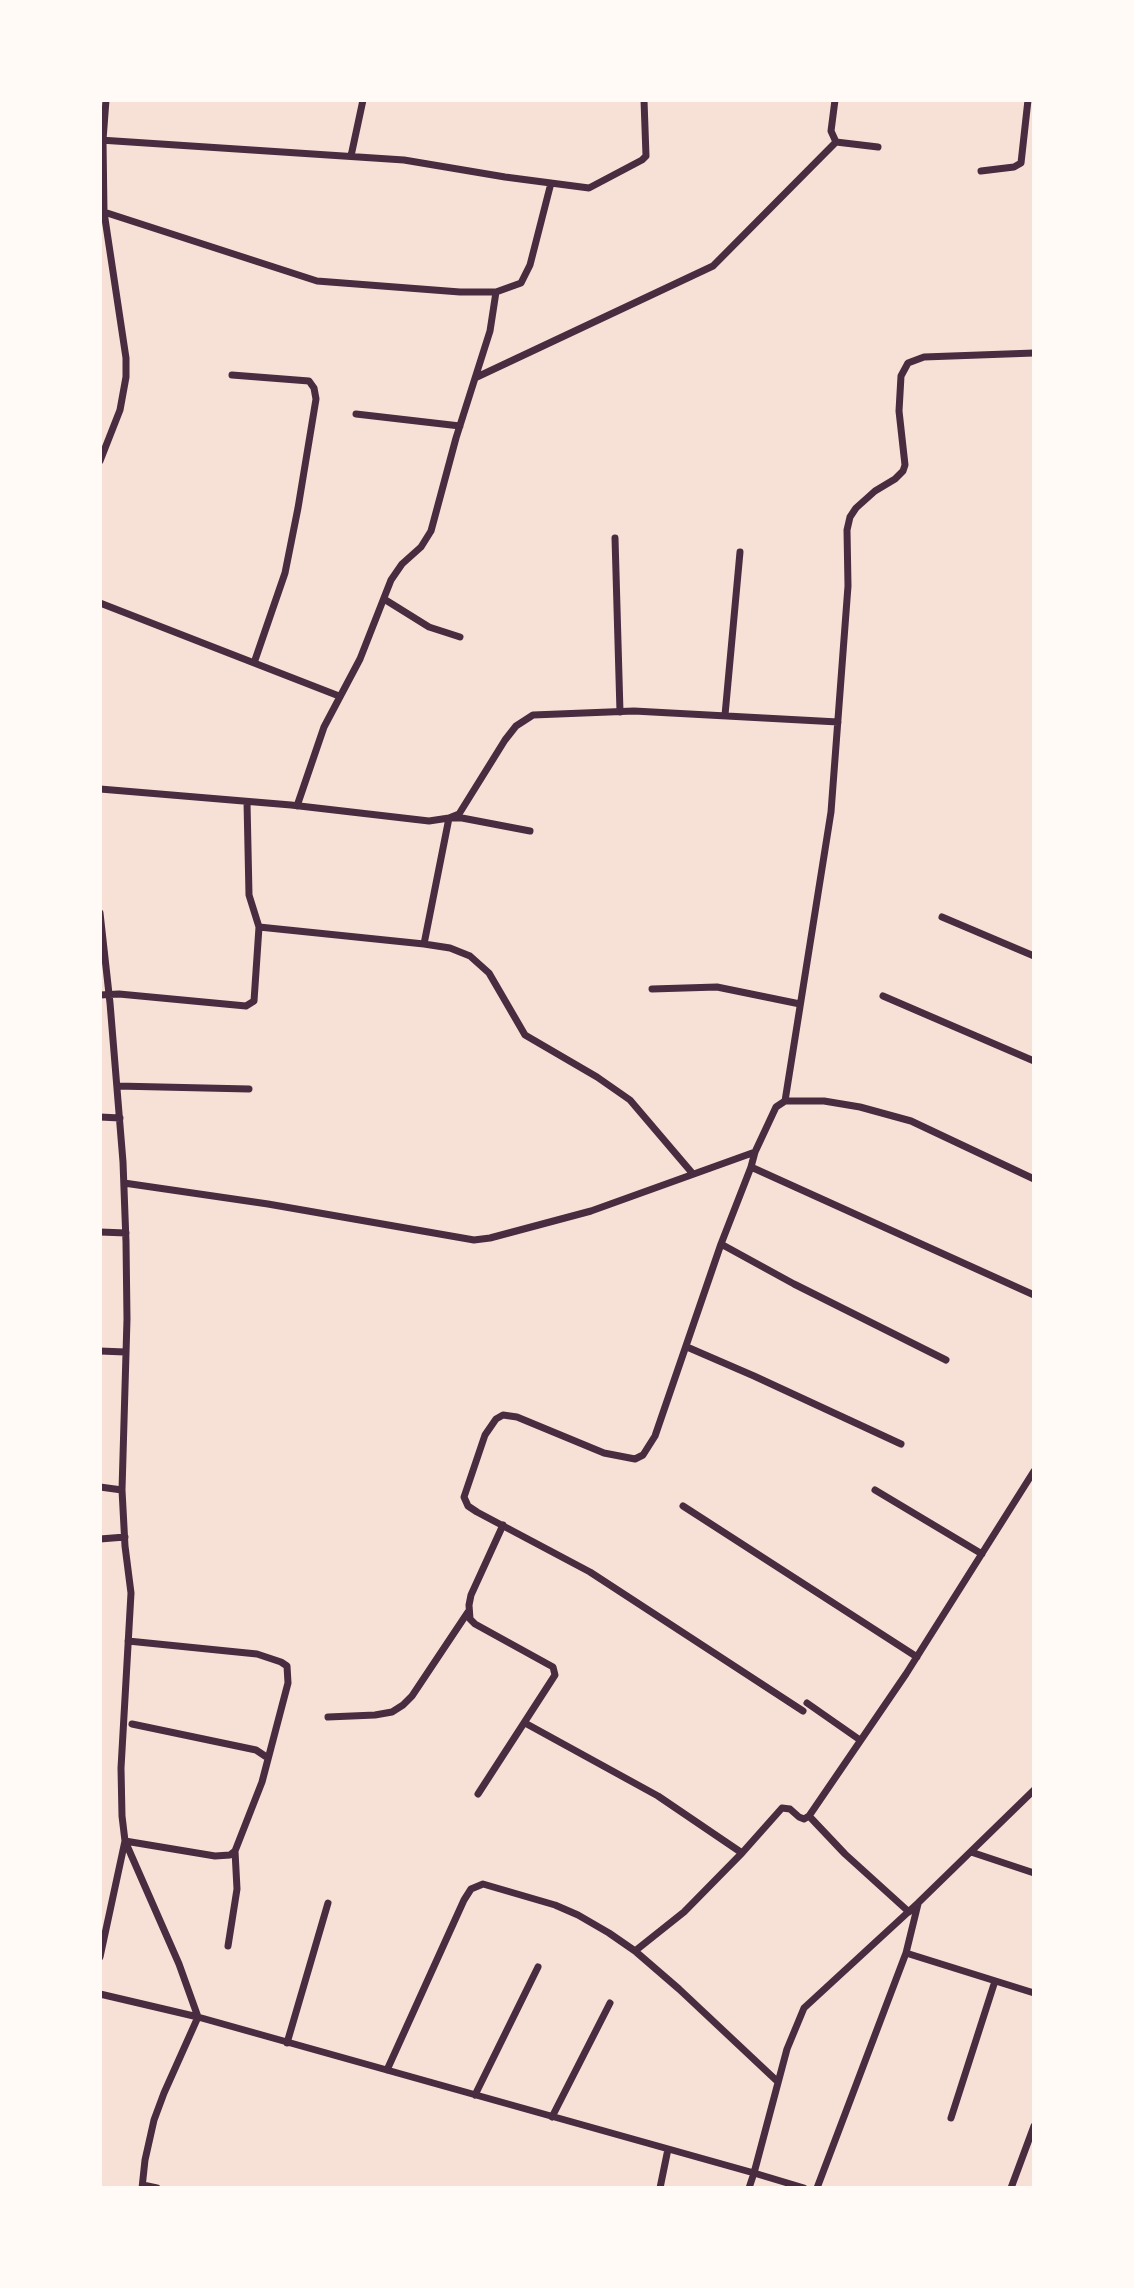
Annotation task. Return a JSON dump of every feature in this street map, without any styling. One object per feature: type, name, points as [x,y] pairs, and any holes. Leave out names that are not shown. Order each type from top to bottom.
[{"type":"street","points":[[100,461],[120,410],[126,377],[126,358],[104,212],[102,140],[106,100]]},
{"type":"street","points":[[351,156],[363,100]]},
{"type":"street","points":[[102,140],[404,160],[589,188],[642,160],[648,152],[644,100]]},
{"type":"street","points":[[835,100],[831,131],[836,142]]},
{"type":"street","points":[[981,172],[1014,167],[1021,163],[1028,100]]},
{"type":"street","points":[[836,142],[878,147]]},
{"type":"street","points":[[477,377],[713,266],[836,142]]},
{"type":"street","points":[[104,212],[317,281],[460,292],[496,292],[521,283],[530,265],[551,183]]},
{"type":"street","points":[[298,806],[324,727],[360,659],[396,571],[421,547],[431,531],[490,331],[496,292]]},
{"type":"street","points":[[785,1101],[831,812],[848,586],[847,530],[850,517],[875,491],[903,471],[905,465],[900,411],[901,376],[904,367],[913,360],[924,358],[1034,353]]},
{"type":"street","points":[[232,374],[309,381],[316,398],[285,573],[254,663]]},
{"type":"street","points":[[356,414],[460,426]]},
{"type":"street","points":[[615,538],[620,712]]},
{"type":"street","points":[[725,715],[740,552]]},
{"type":"street","points":[[384,599],[429,627],[460,637]]},
{"type":"street","points":[[100,603],[339,696]]},
{"type":"street","points":[[449,818],[459,814],[505,740],[526,718],[543,714],[620,712],[838,722]]},
{"type":"street","points":[[100,789],[298,806],[429,821],[462,818],[530,831]]},
{"type":"street","points":[[100,995],[119,994],[246,1006],[254,1001],[259,927],[249,895],[247,802]]},
{"type":"street","points":[[424,944],[449,818]]},
{"type":"street","points":[[100,913],[120,1118],[126,1233],[122,1490],[131,1593],[121,1768],[122,1816],[125,1841],[179,1964],[198,2017],[163,2092],[154,2120],[142,2187],[157,2188]]},
{"type":"street","points":[[942,917],[1034,956]]},
{"type":"street","points":[[259,927],[424,944],[450,948],[470,956],[482,965],[502,993],[525,1035],[597,1077],[630,1100],[693,1174]]},
{"type":"street","points":[[652,989],[718,987],[800,1004]]},
{"type":"street","points":[[883,996],[1034,1061]]},
{"type":"street","points":[[117,1086],[249,1089]]},
{"type":"street","points":[[803,1712],[590,1572],[468,1506],[464,1497],[485,1435],[496,1419],[503,1415],[517,1417],[604,1453],[635,1459],[643,1455],[655,1436],[755,1152],[772,1113],[785,1101],[824,1101],[860,1107],[911,1122],[1034,1179]]},
{"type":"street","points":[[100,1117],[120,1118]]},
{"type":"street","points":[[124,1183],[268,1204],[474,1240],[591,1211],[755,1152]]},
{"type":"street","points":[[751,1167],[1034,1296]]},
{"type":"street","points":[[100,1231],[126,1233]]},
{"type":"street","points":[[721,1244],[794,1284],[946,1360]]},
{"type":"street","points":[[687,1347],[901,1444]]},
{"type":"street","points":[[100,1351],[125,1352]]},
{"type":"street","points":[[635,1951],[684,1912],[782,1808],[804,1819],[809,1816],[916,1657],[1034,1471]]},
{"type":"street","points":[[100,1488],[122,1490]]},
{"type":"street","points":[[875,1490],[982,1554]]},
{"type":"street","points":[[683,1506],[916,1657]]},
{"type":"street","points":[[478,1794],[551,1685],[555,1671],[553,1667],[475,1625],[470,1619],[471,1595],[503,1525]]},
{"type":"street","points":[[100,1539],[125,1537]]},
{"type":"street","points":[[328,1717],[375,1715],[392,1712],[403,1705],[412,1696],[469,1611]]},
{"type":"street","points":[[128,1641],[257,1654],[287,1666],[288,1683],[268,1758],[253,1807],[235,1851],[237,1889],[228,1946]]},
{"type":"street","points":[[807,1703],[860,1740]]},
{"type":"street","points":[[525,1723],[659,1796],[742,1853]]},
{"type":"street","points":[[132,1724],[256,1750],[268,1758]]},
{"type":"street","points":[[749,2188],[794,2026],[804,2008],[909,1912],[1034,1790]]},
{"type":"street","points":[[809,1816],[845,1854],[909,1912]]},
{"type":"street","points":[[125,1841],[215,1856],[230,1855],[235,1851]]},
{"type":"street","points":[[100,1957],[125,1841]]},
{"type":"street","points":[[971,1853],[1034,1873]]},
{"type":"street","points":[[387,2070],[464,1900],[477,1885],[492,1885],[579,1915],[635,1951],[778,2082]]},
{"type":"street","points":[[287,2043],[328,1903]]},
{"type":"street","points":[[817,2188],[906,1953],[918,1903]]},
{"type":"street","points":[[906,1953],[1034,1993]]},
{"type":"street","points":[[475,2095],[538,1967]]},
{"type":"street","points":[[951,2118],[995,1980]]},
{"type":"street","points":[[100,1994],[198,2017],[804,2188]]},
{"type":"street","points":[[552,2117],[610,2003]]},
{"type":"street","points":[[1011,2188],[1034,2126]]},
{"type":"street","points":[[660,2188],[668,2149]]}]
